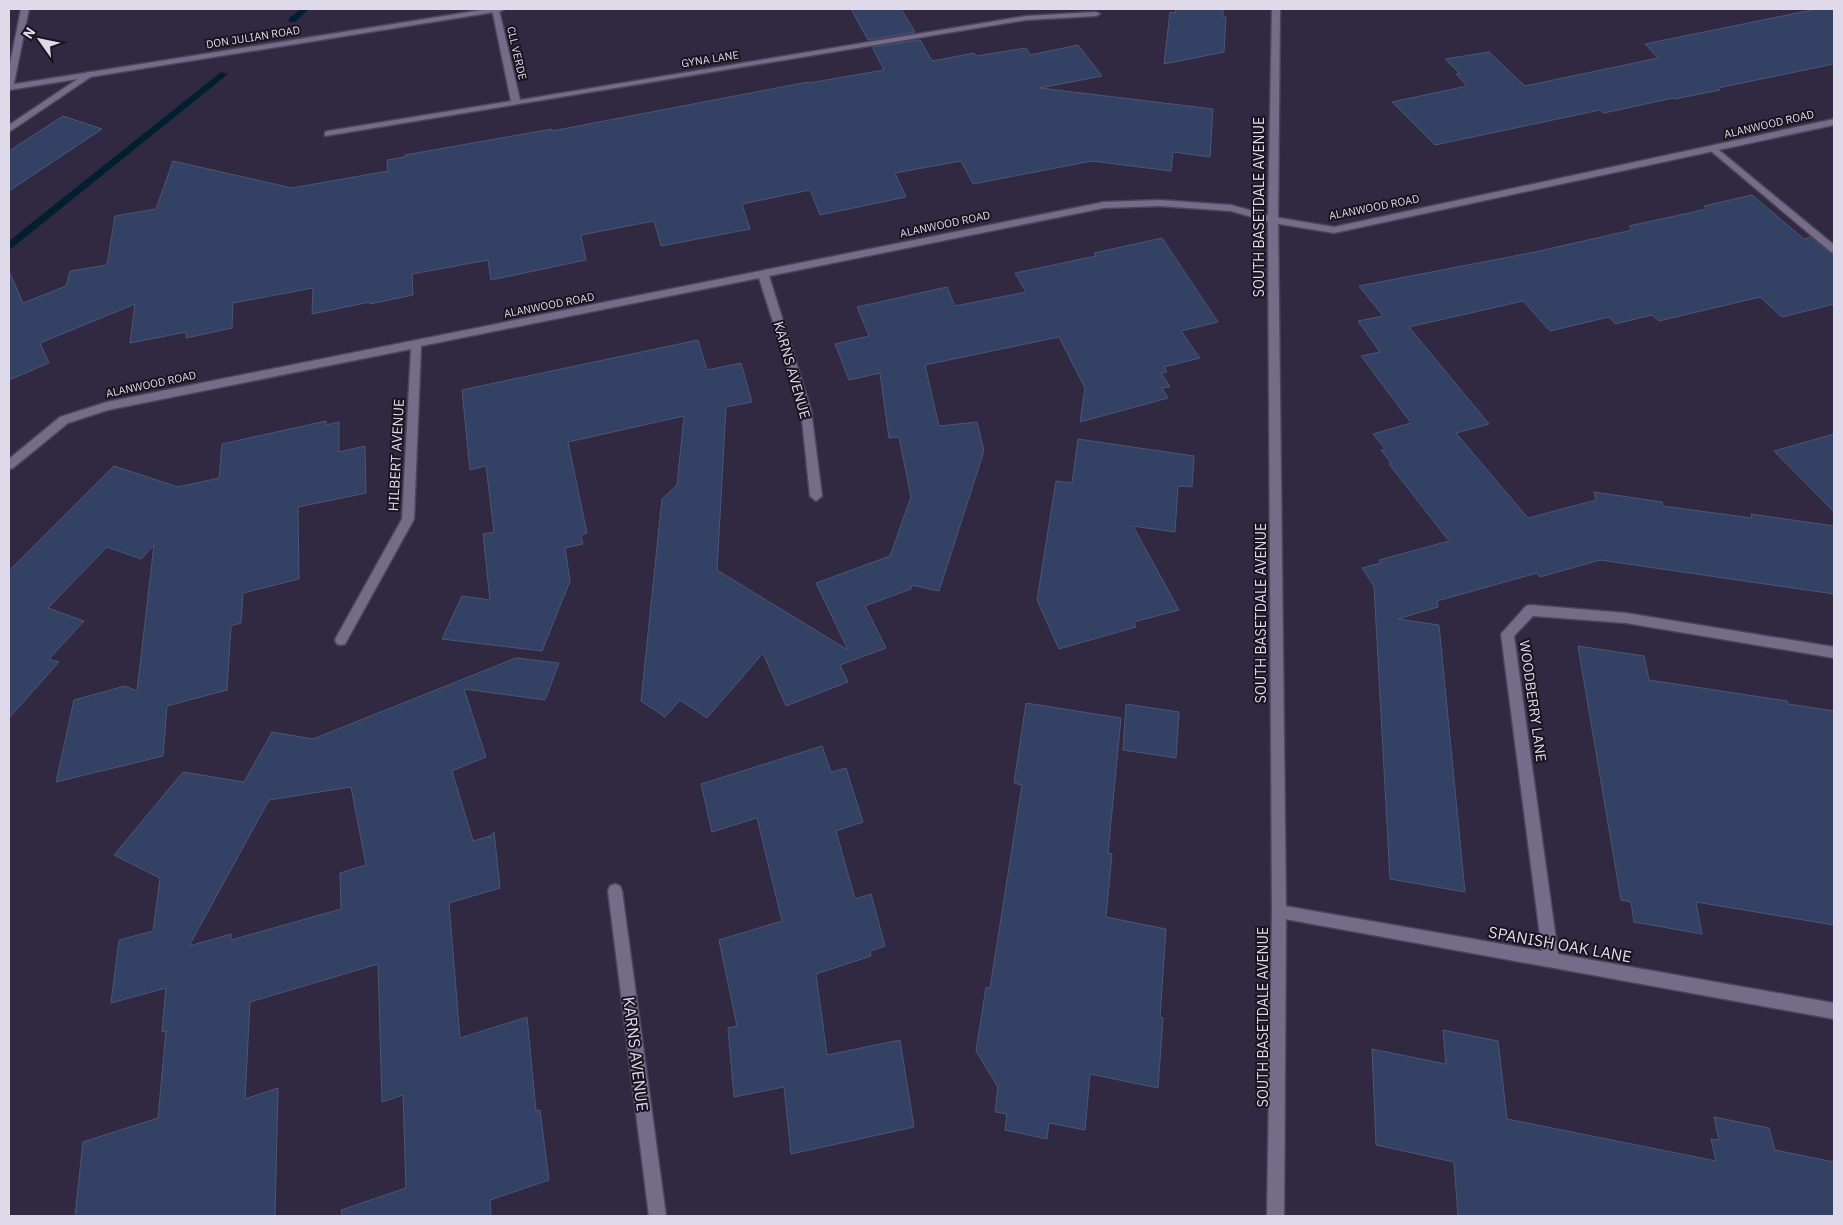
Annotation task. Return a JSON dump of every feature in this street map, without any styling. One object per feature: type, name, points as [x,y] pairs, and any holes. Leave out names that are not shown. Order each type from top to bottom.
[{"type":"street","points":[[9,88],[25,9]]},
{"type":"street","name":"DON JULIAN ROAD","points":[[9,88],[498,9]]},
{"type":"street","name":"CLL VERDE","points":[[498,9],[516,102]]},
{"type":"street","name":"SOUTH BASETDALE AVENUE","points":[[1276,9],[1273,220],[1279,912],[1276,1216]]},
{"type":"street","name":"GYNA LANE","points":[[328,134],[1026,18],[1096,14]]},
{"type":"street","points":[[9,129],[91,74]]},
{"type":"street","name":"ALANWOOD ROAD","points":[[9,465],[64,420],[107,406],[1104,205],[1160,203],[1231,208],[1273,220],[1334,230],[1834,122]]},
{"type":"street","points":[[1714,149],[1834,250]]},
{"type":"street","name":"KARNS AVENUE","points":[[763,274],[806,410],[816,496]]},
{"type":"street","name":"HILBERT AVENUE","points":[[341,640],[408,519],[416,344]]},
{"type":"street","name":"WOODBERRY LANE","points":[[1551,960],[1507,634],[1530,610],[1626,618],[1834,652]]},
{"type":"street","name":"KARNS AVENUE","points":[[615,891],[658,1216]]},
{"type":"street","name":"SPANISH OAK LANE","points":[[1279,912],[1834,1011]]},
{"type":"building","points":[[851,9],[901,9],[915,32],[868,40]]},
{"type":"building","points":[[1176,9],[1223,9],[1223,17],[1226,17],[1224,52],[1164,64],[1170,12],[1175,13]]},
{"type":"building","points":[[1817,9],[1834,9],[1834,64],[1718,88],[1720,90],[1604,113],[1600,110],[1435,145],[1392,102],[1467,86],[1456,74],[1460,74],[1445,59],[1489,52],[1525,86],[1658,58],[1645,44]]},
{"type":"building","points":[[920,40],[932,61],[974,53],[976,56],[1026,48],[1030,55],[1078,45],[1102,76],[1040,88],[1213,109],[1210,157],[1173,152],[1171,171],[1092,161],[973,184],[961,161],[895,173],[906,197],[820,215],[810,190],[742,204],[750,229],[661,246],[654,221],[581,235],[586,260],[491,280],[488,260],[412,274],[413,295],[370,304],[370,302],[312,314],[313,288],[233,303],[232,328],[186,338],[186,332],[130,343],[135,304],[40,343],[49,363],[9,380],[9,271],[23,303],[66,286],[70,271],[107,265],[115,216],[156,209],[173,161],[292,188],[388,171],[387,160],[405,157],[405,155],[552,129],[552,131],[808,82],[884,70],[872,47]]},
{"type":"building","points":[[63,116],[102,129],[9,191],[9,151]]},
{"type":"building","points":[[1752,195],[1804,239],[1811,237],[1834,255],[1834,304],[1782,317],[1760,297],[1659,321],[1652,315],[1615,324],[1609,317],[1550,331],[1523,301],[1409,327],[1489,424],[1456,433],[1528,518],[1596,500],[1594,492],[1662,502],[1663,506],[1752,518],[1751,514],[1834,526],[1834,594],[1600,560],[1540,577],[1537,573],[1437,601],[1438,607],[1398,619],[1439,625],[1465,892],[1390,879],[1374,586],[1362,568],[1381,563],[1379,560],[1449,541],[1389,464],[1391,463],[1381,450],[1385,449],[1373,434],[1411,423],[1361,356],[1380,352],[1358,321],[1383,316],[1359,286],[1535,252],[1632,230],[1629,226],[1707,209],[1704,206]]},
{"type":"building","points":[[1162,238],[1218,322],[1181,331],[1200,358],[1164,367],[1167,372],[1161,373],[1170,387],[1162,388],[1168,398],[1080,422],[1085,388],[1059,337],[925,365],[939,426],[977,422],[984,451],[939,591],[912,585],[911,589],[865,606],[886,648],[840,665],[848,682],[786,706],[763,653],[707,718],[680,700],[665,717],[641,701],[662,499],[677,485],[684,416],[568,442],[587,533],[581,535],[583,544],[565,548],[570,581],[542,651],[442,639],[462,596],[490,600],[483,534],[494,532],[486,466],[470,470],[462,390],[698,340],[707,370],[741,363],[752,402],[726,407],[717,570],[848,650],[816,583],[890,556],[911,497],[899,437],[889,438],[880,373],[849,380],[835,344],[869,336],[857,307],[947,287],[955,306],[1026,292],[1015,273],[1096,256],[1094,253]]},
{"type":"building","points":[[326,421],[326,425],[339,422],[339,452],[365,446],[366,493],[298,507],[299,579],[243,593],[241,623],[231,626],[227,690],[167,706],[163,756],[56,782],[74,700],[125,686],[137,691],[154,545],[141,559],[107,547],[48,608],[84,621],[49,659],[59,662],[9,718],[9,571],[114,466],[178,487],[219,478],[222,444]]},
{"type":"building","points":[[1834,434],[1834,512],[1774,451]]},
{"type":"building","points":[[1078,439],[1194,456],[1192,487],[1178,486],[1175,532],[1133,526],[1179,610],[1134,622],[1136,627],[1059,649],[1037,600],[1056,481],[1072,483]]},
{"type":"building","points":[[1578,646],[1644,656],[1649,680],[1787,701],[1788,704],[1834,711],[1834,925],[1696,902],[1702,934],[1634,922],[1631,902],[1621,900]]},
{"type":"building","points":[[516,658],[559,663],[545,700],[464,689],[486,757],[452,771],[473,841],[490,836],[489,838],[494,832],[500,888],[449,903],[460,1038],[527,1017],[536,1111],[540,1110],[549,1180],[490,1200],[491,1216],[342,1216],[341,1210],[406,1188],[403,1095],[382,1102],[378,964],[250,1002],[245,1099],[278,1088],[275,1216],[75,1216],[83,1142],[158,1118],[166,1031],[162,1032],[166,988],[111,1003],[119,940],[153,931],[160,878],[114,855],[183,772],[244,782],[272,732],[313,739]],"holes":[[[351,787],[366,865],[340,873],[341,909],[231,940],[231,934],[189,946],[269,800]]]},
{"type":"building","points":[[1026,703],[1121,718],[1108,853],[1112,854],[1106,917],[1166,929],[1160,1017],[1163,1018],[1158,1088],[1090,1074],[1085,1130],[1049,1123],[1047,1139],[1005,1130],[1007,1114],[995,1112],[998,1087],[976,1051],[986,987],[990,988],[1022,785],[1014,783]]},
{"type":"building","points":[[1126,704],[1179,712],[1176,758],[1123,750]]},
{"type":"building","points":[[822,746],[831,772],[846,768],[863,822],[836,831],[855,899],[871,894],[885,946],[870,951],[871,956],[816,974],[827,1055],[900,1040],[914,1127],[791,1154],[784,1087],[734,1097],[728,1028],[737,1026],[719,940],[782,921],[757,818],[712,832],[701,784]]},
{"type":"building","points":[[1443,1030],[1498,1041],[1507,1119],[1716,1161],[1711,1139],[1719,1140],[1714,1117],[1769,1128],[1775,1150],[1834,1162],[1834,1216],[1458,1216],[1454,1162],[1376,1145],[1372,1049],[1446,1064]]},
{"type":"waterway","points":[[292,20],[305,9]]},
{"type":"waterway","points":[[9,246],[224,74]]}]
